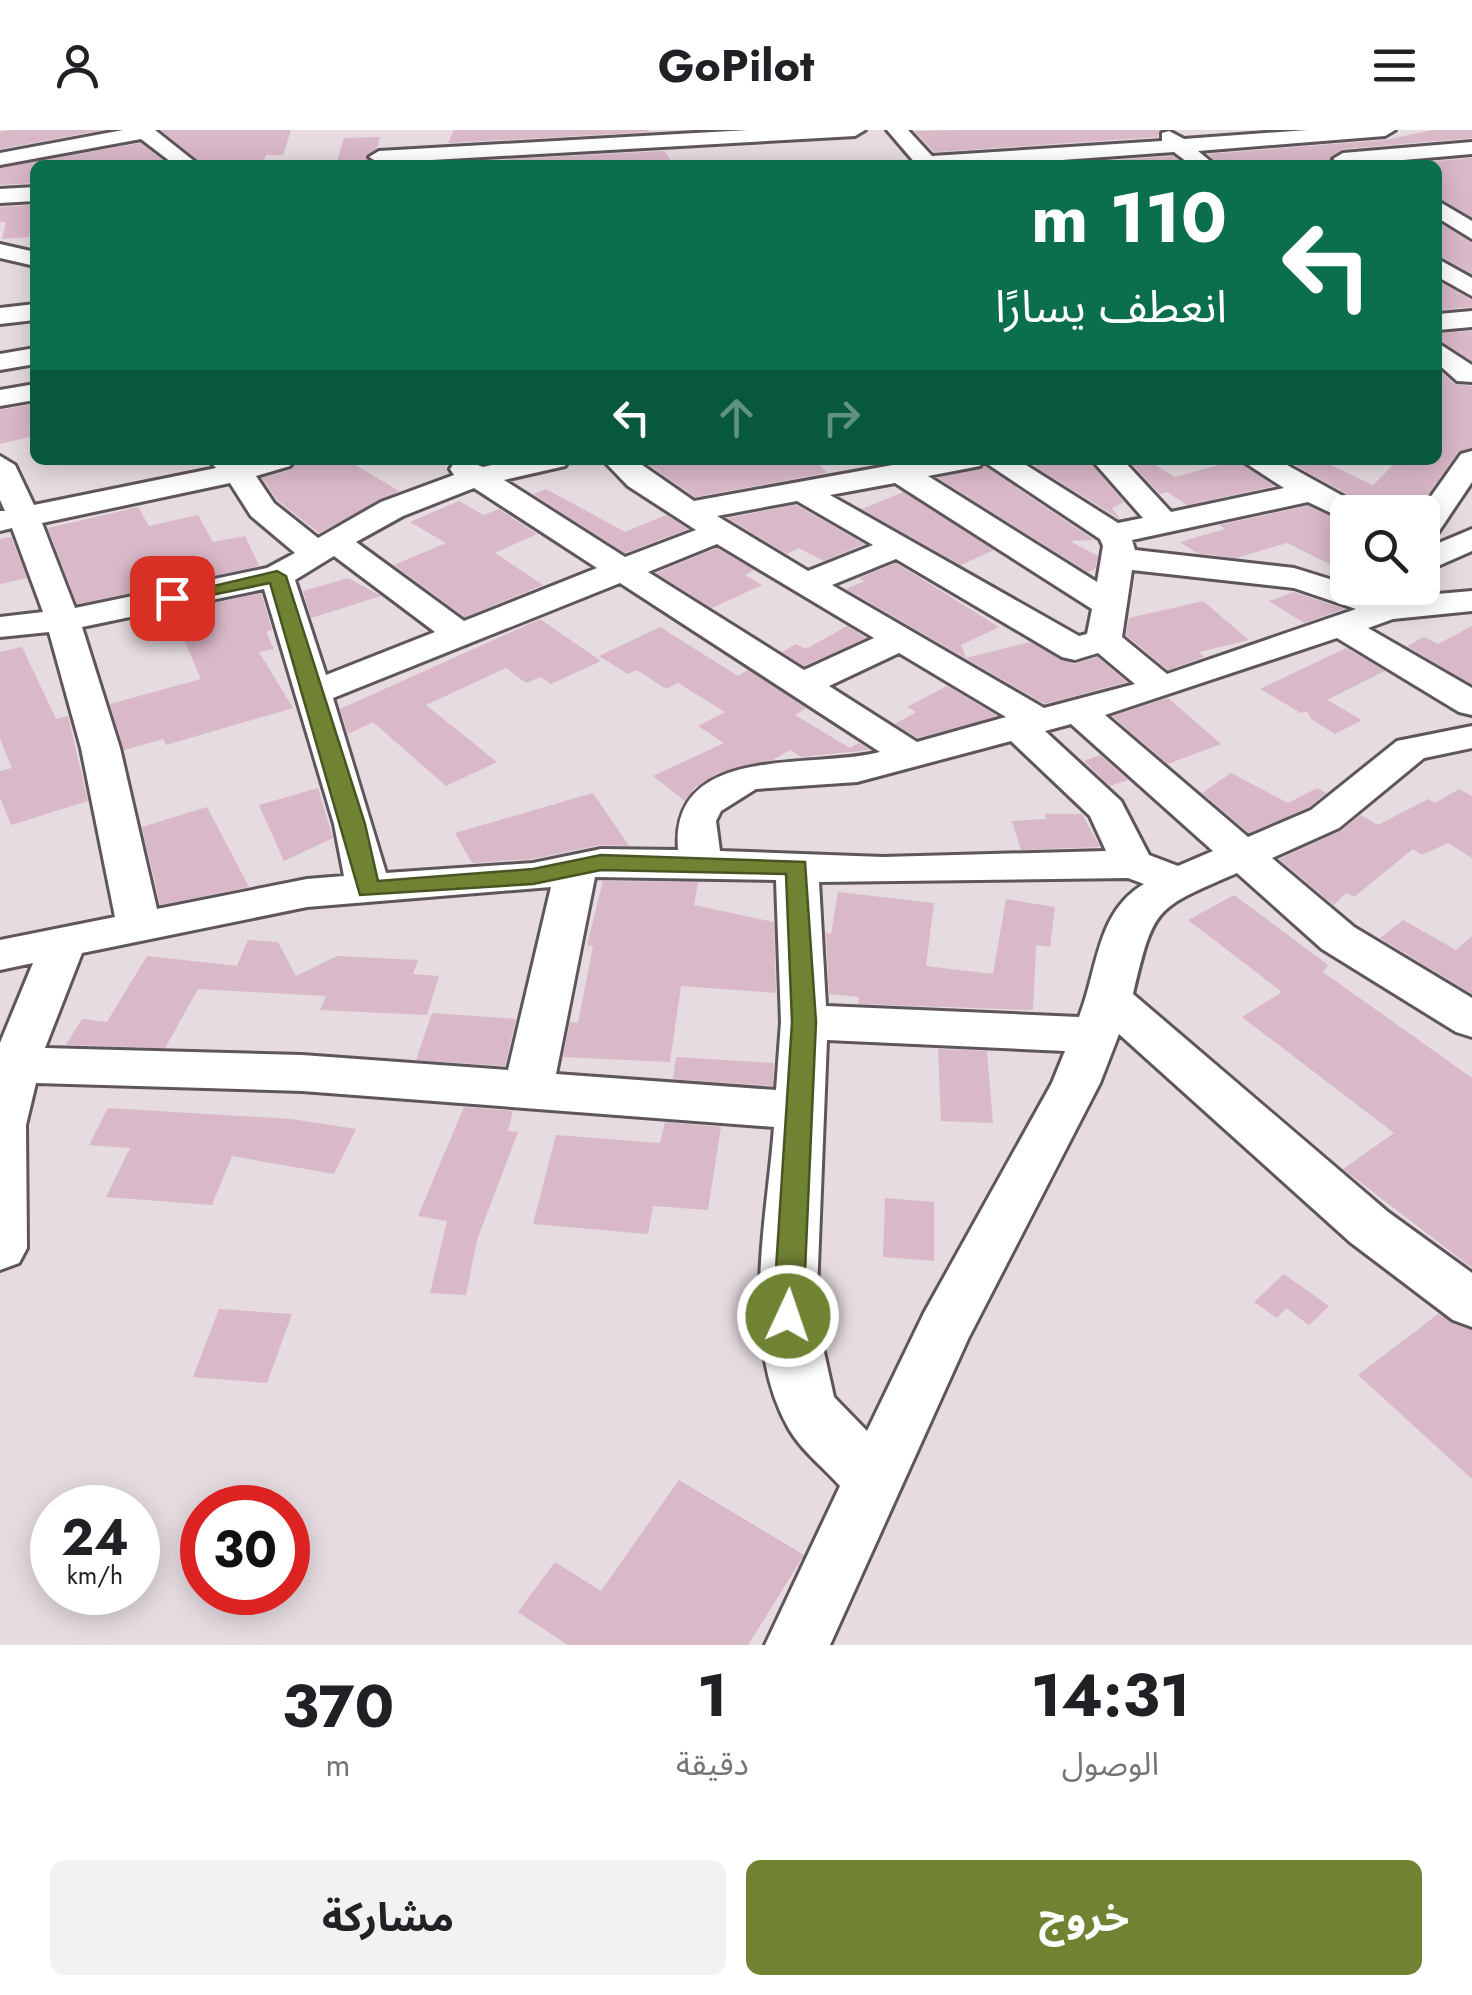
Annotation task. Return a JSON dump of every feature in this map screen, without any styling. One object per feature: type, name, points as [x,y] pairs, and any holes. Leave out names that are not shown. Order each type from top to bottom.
[{"type":"street","points":[[378,160],[391,130]]},
{"type":"street","points":[[498,158],[512,130]]},
{"type":"street","points":[[418,160],[498,158],[598,138],[855,130]]},
{"type":"street","points":[[897,130],[923,160]]},
{"type":"street","points":[[994,130],[1024,160]]},
{"type":"street","points":[[0,159],[144,131],[182,160]]},
{"type":"street","points":[[1359,132],[1373,160]]},
{"type":"street","points":[[1083,133],[1359,132],[1472,159]]},
{"type":"street","points":[[1083,133],[1112,158]]},
{"type":"street","points":[[1054,160],[1112,158],[1173,134]]},
{"type":"street","points":[[1173,134],[1199,160]]},
{"type":"street","points":[[1264,135],[1307,160]]},
{"type":"street","points":[[1380,160],[1472,148]]},
{"type":"street","points":[[0,196],[30,194]]},
{"type":"street","points":[[0,248],[30,239]]},
{"type":"street","points":[[0,248],[30,257]]},
{"type":"street","points":[[1442,269],[1472,289]]},
{"type":"street","points":[[0,316],[30,313]]},
{"type":"street","points":[[1442,322],[1472,319]]},
{"type":"street","points":[[1442,354],[1470,375]]},
{"type":"street","points":[[0,362],[30,357]]},
{"type":"street","points":[[1442,380],[1470,375]]},
{"type":"street","points":[[0,398],[30,393]]},
{"type":"street","points":[[0,456],[30,451]]},
{"type":"street","points":[[0,465],[12,519],[66,620],[108,765],[139,928]]},
{"type":"street","points":[[0,628],[66,620],[277,576],[464,468],[498,465]]},
{"type":"street","points":[[623,465],[639,480],[806,584],[1044,719],[1244,856],[1338,938],[1472,1020]]},
{"type":"street","points":[[691,510],[800,490],[874,470],[922,465]]},
{"type":"street","points":[[1004,465],[1115,546],[1322,584],[1388,609]]},
{"type":"street","points":[[1111,465],[1164,523]]},
{"type":"street","points":[[1264,465],[1330,503]]},
{"type":"street","points":[[1440,502],[1461,465]]},
{"type":"street","points":[[12,519],[232,467],[262,508],[460,635]]},
{"type":"street","points":[[464,468],[911,755]]},
{"type":"street","points":[[874,470],[962,508],[1108,604]]},
{"type":"street","points":[[800,490],[1074,649],[1104,640]]},
{"type":"street","points":[[1115,546],[1164,523],[1310,492]]},
{"type":"street","points":[[311,694],[721,531]]},
{"type":"street","points":[[1440,554],[1472,539]]},
{"type":"street","points":[[1104,640],[1115,546]]},
{"type":"street","points":[[806,584],[896,547]]},
{"type":"street","points":[[277,576],[354,824],[368,890]]},
{"type":"street","points":[[700,864],[696,821],[705,804],[722,789],[746,778],[816,776],[911,755],[1162,688],[1388,609],[1456,599]]},
{"type":"street","points":[[1340,626],[1472,704]]},
{"type":"street","points":[[801,685],[899,640]]},
{"type":"street","points":[[1104,640],[1162,688]]},
{"type":"street","points":[[1044,719],[1107,810],[1133,864]]},
{"type":"street","points":[[797,1645],[944,1330],[1076,1083],[1102,1017],[1128,924],[1144,903],[1179,882],[1326,819],[1411,749],[1472,737]]},
{"type":"street","points":[[0,955],[307,893],[533,876],[601,862],[883,871],[1133,864],[1179,882]]},
{"type":"street","points":[[797,867],[804,1022],[788,1316],[798,1378],[811,1413],[874,1480]]},
{"type":"street","points":[[528,1090],[576,868]]},
{"type":"street","points":[[0,1248],[1,1125],[15,1066],[64,942]]},
{"type":"street","points":[[804,1022],[1102,1017],[1472,1304]]},
{"type":"street","points":[[15,1066],[302,1073],[799,1110]]},
{"type":"building","points":[[103,130],[0,149],[0,132]]},
{"type":"building","points":[[161,130],[291,130],[283,155],[266,155],[264,160],[197,160]]},
{"type":"building","points":[[454,130],[648,130],[650,132],[448,143]]},
{"type":"building","points":[[1160,130],[1158,137],[934,152],[914,131]]},
{"type":"building","points":[[1433,130],[1472,130],[1472,138],[1343,149],[1329,158],[1331,160],[1214,160],[1208,154],[1385,140]]},
{"type":"building","points":[[380,137],[377,148],[365,156],[369,160],[337,160],[344,138]]},
{"type":"building","points":[[140,143],[162,160],[45,160]]},
{"type":"building","points":[[664,151],[671,160],[496,160]]},
{"type":"building","points":[[1173,156],[1178,160],[1116,160]]},
{"type":"building","points":[[1472,158],[1472,217],[1442,199],[1442,161]]},
{"type":"building","points":[[30,163],[30,183],[0,185],[0,168]]},
{"type":"building","points":[[30,205],[29,237],[2,239],[6,222],[0,222],[0,207]]},
{"type":"building","points":[[1442,224],[1472,243],[1472,274],[1442,257]]},
{"type":"building","points":[[1442,283],[1472,300],[1472,307],[1442,310]]},
{"type":"building","points":[[1472,331],[1472,361],[1442,342],[1442,333]]},
{"type":"building","points":[[1442,373],[1454,384],[1472,386],[1472,448],[1458,452],[1428,495],[1348,495],[1295,465],[1331,465],[1373,485],[1393,465],[1442,465]]},
{"type":"building","points":[[30,405],[30,437],[0,444],[0,410]]},
{"type":"building","points":[[294,465],[355,465],[399,491],[319,533],[277,500],[262,478],[291,470]]},
{"type":"building","points":[[649,465],[820,465],[827,473],[695,497]]},
{"type":"building","points":[[1092,465],[1124,502],[1112,508],[1120,519],[1034,466]]},
{"type":"building","points":[[1133,465],[1155,465],[1175,477],[1219,465],[1244,465],[1274,486],[1187,505],[1167,492],[1160,494]]},
{"type":"building","points":[[984,466],[1094,540],[1070,541],[1098,556],[1095,569],[1088,572],[938,478]]},
{"type":"building","points":[[546,489],[625,532],[666,515],[688,529],[625,553],[533,494]]},
{"type":"building","points":[[903,492],[994,550],[961,565],[862,509]]},
{"type":"building","points":[[459,501],[484,515],[499,509],[537,534],[495,553],[543,585],[465,617],[394,565],[446,543],[410,522]]},
{"type":"building","points":[[796,505],[864,544],[824,561],[799,548],[787,554],[727,518]]},
{"type":"building","points":[[1308,506],[1330,516],[1330,564],[1287,543],[1236,558],[1197,553],[1180,542],[1225,529],[1219,525]]},
{"type":"building","points":[[138,507],[149,526],[198,515],[213,542],[245,536],[259,566],[77,604],[48,528]]},
{"type":"building","points":[[11,537],[27,578],[0,584],[0,539]]},
{"type":"building","points":[[717,548],[754,570],[745,575],[762,585],[712,608],[656,573]]},
{"type":"building","points":[[896,563],[999,627],[961,645],[966,658],[1030,642],[1074,664],[1097,657],[1127,682],[1045,704],[846,589],[864,581],[859,578]]},
{"type":"building","points":[[348,578],[381,596],[311,618],[303,591]]},
{"type":"building","points":[[1294,592],[1344,609],[1304,623],[1269,601]]},
{"type":"building","points":[[261,593],[272,630],[266,632],[274,649],[259,652],[293,708],[166,745],[163,739],[124,750],[110,704],[201,679],[172,612]]},
{"type":"building","points":[[1203,601],[1249,640],[1199,652],[1204,657],[1168,670],[1126,635],[1129,618]]},
{"type":"building","points":[[540,619],[601,661],[551,684],[540,677],[526,683],[506,668],[426,705],[497,762],[446,786],[373,722],[348,734],[340,709]]},
{"type":"building","points":[[847,626],[866,638],[804,666],[782,652],[796,644],[806,649]]},
{"type":"building","points":[[1472,626],[1472,684],[1407,646],[1424,637],[1438,644]]},
{"type":"building","points":[[660,627],[738,676],[748,670],[806,708],[795,715],[850,748],[859,743],[870,750],[801,757],[790,750],[773,760],[718,773],[694,788],[686,802],[653,776],[724,743],[698,726],[725,712],[678,683],[666,689],[637,670],[628,674],[599,656]]},
{"type":"building","points":[[22,647],[56,719],[68,716],[88,801],[11,825],[0,798],[0,771],[12,768],[0,739],[0,652]]},
{"type":"building","points":[[1346,648],[1385,671],[1327,700],[1362,720],[1335,734],[1311,719],[1307,711],[1301,713],[1260,689]]},
{"type":"building","points":[[947,686],[997,716],[918,738],[895,724],[916,712],[907,707]]},
{"type":"building","points":[[1168,698],[1221,744],[1168,764],[1112,716]]},
{"type":"building","points":[[1100,755],[1128,780],[1110,786],[1084,761]]},
{"type":"building","points":[[1231,773],[1288,803],[1317,788],[1326,793],[1309,807],[1249,833],[1202,793]]},
{"type":"building","points":[[318,788],[333,838],[284,861],[259,805]]},
{"type":"building","points":[[1459,789],[1472,796],[1472,858],[1448,843],[1422,855],[1413,849],[1354,897],[1346,893],[1334,905],[1279,859],[1341,831],[1361,815],[1378,825],[1428,799],[1435,803]]},
{"type":"building","points":[[593,793],[629,846],[600,845],[532,859],[472,863],[455,833]]},
{"type":"building","points":[[207,807],[249,887],[160,905],[142,827]]},
{"type":"building","points":[[1045,814],[1082,814],[1100,847],[1021,850],[1012,821],[1046,819]]},
{"type":"building","points":[[603,881],[698,882],[694,905],[774,922],[776,993],[681,986],[670,1062],[563,1057],[570,1022],[578,1023],[593,946],[587,945]]},
{"type":"building","points":[[838,892],[934,903],[926,966],[993,974],[1006,899],[1055,907],[1050,947],[1036,945],[1033,1010],[858,1004],[859,997],[829,994],[826,932],[831,934]]},
{"type":"building","points":[[1234,895],[1328,965],[1323,972],[1472,1078],[1472,1268],[1343,1169],[1394,1133],[1242,1017],[1282,992],[1188,920]]},
{"type":"building","points":[[1403,920],[1456,950],[1472,936],[1472,994],[1380,938]]},
{"type":"building","points":[[248,940],[278,942],[296,976],[337,956],[418,960],[413,974],[439,976],[427,1015],[320,1010],[326,996],[198,989],[165,1048],[66,1045],[82,1019],[107,1022],[147,956],[237,966]]},
{"type":"building","points":[[432,1013],[516,1019],[505,1066],[416,1060]]},
{"type":"building","points":[[938,1049],[987,1051],[993,1123],[941,1121]]},
{"type":"building","points":[[676,1057],[774,1063],[773,1086],[673,1079]]},
{"type":"building","points":[[464,1107],[513,1111],[508,1131],[518,1132],[477,1240],[466,1295],[430,1293],[447,1221],[418,1216]]},
{"type":"building","points":[[108,1108],[291,1119],[356,1129],[334,1174],[232,1156],[212,1205],[106,1197],[130,1148],[89,1145]]},
{"type":"building","points":[[665,1122],[721,1127],[708,1210],[653,1206],[648,1234],[533,1224],[556,1135],[660,1143]]},
{"type":"building","points":[[885,1198],[934,1202],[934,1261],[883,1257]]},
{"type":"building","points":[[1284,1274],[1329,1306],[1309,1325],[1286,1308],[1277,1318],[1254,1302]]},
{"type":"building","points":[[219,1309],[292,1314],[267,1383],[193,1377]]},
{"type":"building","points":[[1438,1314],[1472,1330],[1472,1479],[1358,1375]]},
{"type":"building","points":[[679,1480],[804,1555],[748,1645],[568,1645],[518,1612],[555,1562],[601,1591]]},
{"type":"route","points":[[172,598],[277,576],[354,824],[368,890],[533,876],[601,862],[797,867],[804,1022],[788,1316]]}]
